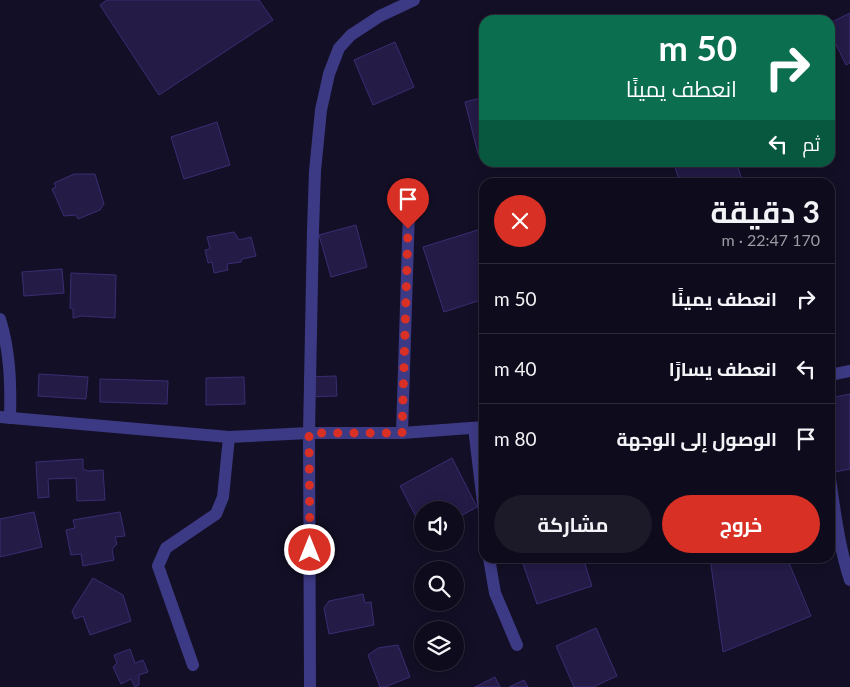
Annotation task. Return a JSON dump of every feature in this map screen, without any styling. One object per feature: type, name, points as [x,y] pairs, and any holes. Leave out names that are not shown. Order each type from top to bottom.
[{"type":"street","points":[[310,687],[309,433],[312,230],[321,110],[329,74],[339,48],[351,35],[380,16],[414,0]]},
{"type":"street","points":[[402,433],[409,210]]},
{"type":"street","points":[[0,318],[6,338],[11,378],[5,417],[229,437],[309,433],[402,433],[479,428]]},
{"type":"street","points":[[835,374],[850,371]]},
{"type":"street","points":[[193,665],[158,566],[166,548],[216,514],[223,497],[229,437]]},
{"type":"street","points":[[835,512],[845,565],[850,580]]},
{"type":"street","points":[[490,563],[495,592],[517,645]]},
{"type":"building","points":[[107,0],[259,0],[273,20],[159,95],[100,5]]},
{"type":"building","points":[[850,13],[850,63],[846,65],[835,42],[835,20]]},
{"type":"building","points":[[395,42],[414,87],[373,105],[354,60]]},
{"type":"building","points":[[479,98],[478,154],[465,102]]},
{"type":"building","points":[[217,122],[230,165],[184,179],[171,137]]},
{"type":"building","points":[[675,167],[738,167],[742,178],[679,178]]},
{"type":"building","points":[[74,174],[95,174],[104,204],[100,210],[78,219],[76,215],[64,216],[52,189],[56,187],[54,183]]},
{"type":"building","points":[[356,225],[367,267],[331,277],[319,235]]},
{"type":"building","points":[[479,230],[479,301],[444,312],[423,247]]},
{"type":"building","points":[[234,232],[239,240],[251,237],[256,256],[242,259],[241,262],[227,264],[228,270],[214,273],[212,262],[208,263],[205,250],[210,249],[207,237]]},
{"type":"building","points":[[62,269],[64,293],[24,296],[22,272]]},
{"type":"building","points":[[71,273],[116,275],[115,318],[81,316],[73,318],[73,309],[70,308]]},
{"type":"building","points":[[39,374],[88,377],[86,399],[38,396]]},
{"type":"building","points":[[336,376],[337,396],[305,397],[305,377]]},
{"type":"building","points":[[244,377],[245,404],[206,405],[206,378]]},
{"type":"building","points":[[100,379],[168,381],[167,404],[100,402]]},
{"type":"building","points":[[850,394],[850,469],[835,472],[835,397]]},
{"type":"building","points":[[452,458],[477,507],[464,514],[464,501],[414,501],[414,513],[400,486]]},
{"type":"building","points":[[83,459],[83,469],[88,471],[103,470],[105,500],[77,501],[76,478],[48,479],[49,497],[38,498],[36,462]]},
{"type":"building","points":[[34,512],[42,547],[0,557],[0,519]]},
{"type":"building","points":[[120,512],[125,536],[115,537],[117,544],[112,549],[114,560],[83,566],[81,554],[71,555],[66,530],[75,528],[73,520]]},
{"type":"building","points":[[523,563],[585,563],[592,586],[537,604]]},
{"type":"building","points":[[711,563],[789,563],[811,616],[723,652]]},
{"type":"building","points":[[93,578],[123,595],[131,621],[90,635],[83,616],[75,619],[72,611]]},
{"type":"building","points":[[363,594],[365,603],[371,602],[374,625],[329,634],[324,608],[329,601]]},
{"type":"building","points":[[596,628],[617,676],[593,687],[574,687],[556,646]]},
{"type":"building","points":[[398,645],[410,677],[385,687],[380,687],[368,655],[378,648]]},
{"type":"building","points":[[130,649],[135,663],[143,660],[148,672],[139,675],[139,685],[135,687],[131,679],[121,684],[113,667],[117,663],[114,655]]},
{"type":"building","points":[[495,677],[500,687],[475,687]]},
{"type":"building","points":[[524,680],[528,687],[509,687]]},
{"type":"route","points":[[310,550],[309,433],[402,433],[408,229]]}]
